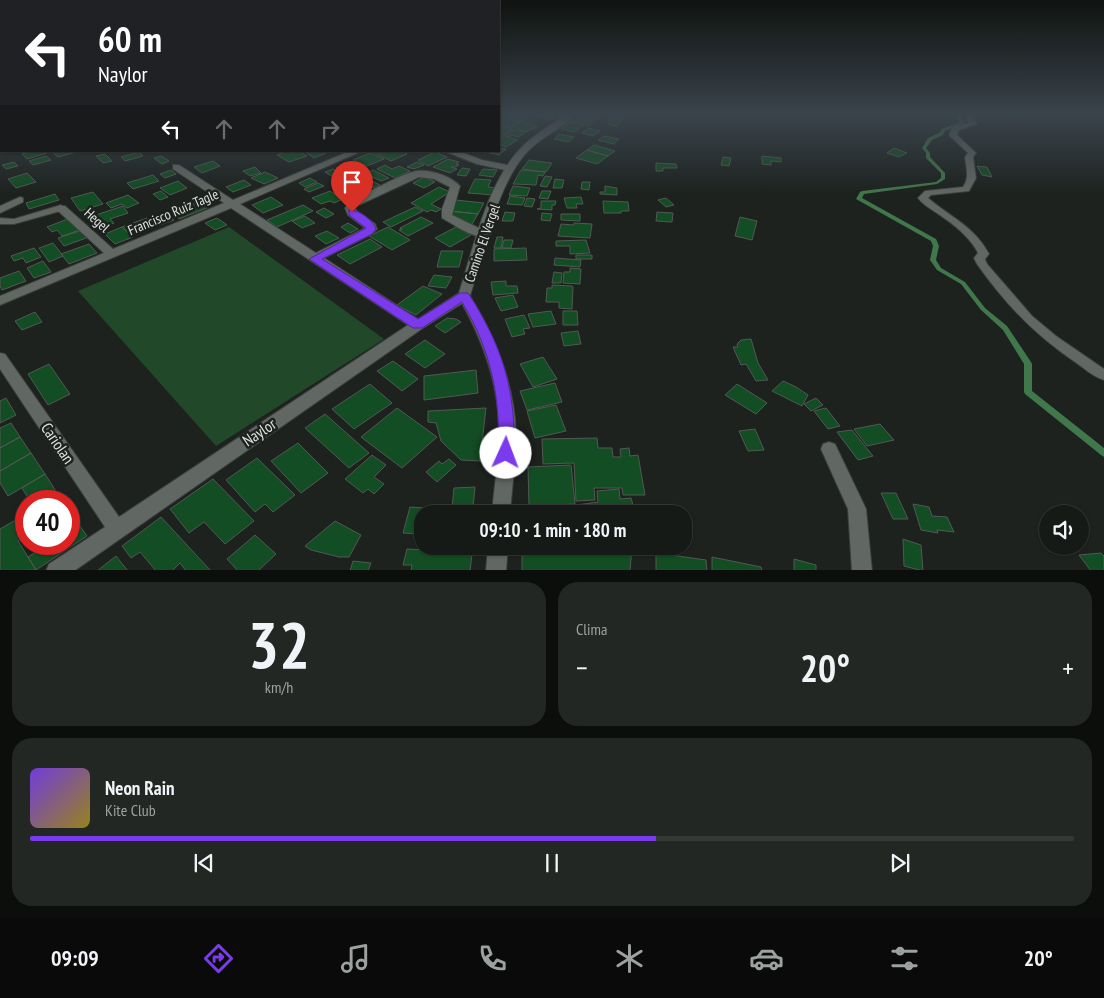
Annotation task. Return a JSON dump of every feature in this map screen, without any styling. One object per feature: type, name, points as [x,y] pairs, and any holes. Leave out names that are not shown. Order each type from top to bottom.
[{"type":"street","name":"Camino El Vergel","points":[[502,505],[507,422],[497,362],[482,326],[464,296],[510,168],[534,141]]},
{"type":"street","name":"Francisco Ruiz Tagle","points":[[0,301],[356,152]]},
{"type":"street","points":[[451,152],[480,162],[510,168]]},
{"type":"street","points":[[176,167],[314,259],[418,325]]},
{"type":"street","points":[[314,259],[371,229],[371,226],[352,212],[350,208],[417,174],[425,174],[448,181],[456,186],[446,216],[472,230],[485,234]]},
{"type":"street","name":"Hegel","points":[[61,208],[112,254]]},
{"type":"street","name":"Naylor","points":[[56,570],[418,325],[464,296]]},
{"type":"street","name":"Cariolan","points":[[0,358],[116,528]]},
{"type":"street","points":[[829,449],[856,510],[862,570]]},
{"type":"street","points":[[496,570],[497,555]]},
{"type":"lane","points":[[959,141],[972,153],[969,157],[973,172],[972,184],[959,192],[928,194],[923,198],[928,204],[952,219],[981,246],[984,254],[979,258],[984,268],[996,280],[1006,296],[1032,322],[1055,342],[1104,375]]},
{"type":"lane","points":[[0,210],[20,200]]},
{"type":"lane","points":[[0,221],[5,223],[61,208]]},
{"type":"green space","points":[[229,227],[384,339],[216,446],[78,291]]},
{"type":"building","points":[[500,141],[517,141],[506,147],[500,144]]},
{"type":"building","points":[[600,141],[617,141],[614,144]]},
{"type":"building","points":[[594,145],[615,151],[608,156],[587,150]]},
{"type":"building","points":[[500,148],[506,149],[499,155],[486,152],[500,152]]},
{"type":"building","points":[[894,148],[907,153],[899,157],[887,153]]},
{"type":"building","points":[[587,150],[608,156],[597,164],[576,158]]},
{"type":"building","points":[[29,152],[47,153],[27,159],[22,154]]},
{"type":"building","points":[[56,152],[76,152],[58,157],[53,153]]},
{"type":"building","points":[[139,152],[143,156],[125,161],[121,157]]},
{"type":"building","points":[[285,152],[300,152],[307,156],[289,162],[277,155]]},
{"type":"building","points":[[305,152],[329,152],[314,158]]},
{"type":"building","points":[[373,152],[404,152],[407,154],[391,161]]},
{"type":"building","points":[[435,152],[447,157],[428,166],[418,160]]},
{"type":"building","points":[[370,153],[384,159],[367,166],[353,160]]},
{"type":"building","points":[[105,154],[112,161],[103,163],[96,156]]},
{"type":"building","points":[[46,156],[51,160],[33,165],[29,161]]},
{"type":"building","points":[[161,156],[169,161],[162,164],[154,158]]},
{"type":"building","points":[[762,156],[781,158],[781,162],[771,161],[771,165],[762,164]]},
{"type":"building","points":[[723,157],[731,158],[729,166],[721,165]]},
{"type":"building","points":[[448,159],[459,162],[456,164],[459,165],[456,167],[451,167],[457,169],[450,173],[433,167]]},
{"type":"building","points":[[529,160],[552,163],[546,172],[522,169]]},
{"type":"building","points":[[213,161],[220,166],[202,173],[194,167]]},
{"type":"building","points":[[14,162],[18,166],[6,169],[2,165]]},
{"type":"building","points":[[417,162],[424,165],[414,169],[407,167]]},
{"type":"building","points":[[350,163],[362,169],[348,174],[336,168]]},
{"type":"building","points":[[656,163],[676,164],[677,168],[663,168],[663,171],[656,171]]},
{"type":"building","points":[[385,165],[392,169],[399,166],[410,171],[395,178],[377,169]]},
{"type":"building","points":[[977,166],[987,167],[992,177],[982,175]]},
{"type":"building","points":[[255,167],[261,173],[250,176],[243,171]]},
{"type":"building","points":[[462,168],[470,169],[466,176],[457,175]]},
{"type":"building","points":[[333,169],[345,175],[336,179],[325,172]]},
{"type":"building","points":[[483,169],[497,170],[493,177],[479,175]]},
{"type":"building","points":[[171,170],[176,174],[165,178],[160,174]]},
{"type":"building","points":[[373,170],[389,178],[381,181],[372,177],[365,180],[359,177]]},
{"type":"building","points":[[521,170],[545,172],[543,176],[538,175],[536,185],[513,184]]},
{"type":"building","points":[[265,172],[278,178],[264,184],[251,178]]},
{"type":"building","points":[[27,173],[36,182],[16,188],[8,179]]},
{"type":"building","points":[[153,175],[159,181],[133,189],[127,183]]},
{"type":"building","points":[[545,176],[552,177],[547,187],[540,186]]},
{"type":"building","points":[[424,177],[435,182],[424,188],[413,183]]},
{"type":"building","points":[[310,178],[317,182],[305,187],[299,183]]},
{"type":"building","points":[[475,179],[491,180],[488,187],[496,188],[494,195],[468,193]]},
{"type":"building","points":[[555,179],[564,180],[562,188],[553,188]]},
{"type":"building","points":[[244,180],[251,185],[233,192],[226,187]]},
{"type":"building","points":[[370,180],[380,185],[374,188],[363,183]]},
{"type":"building","points":[[178,181],[187,188],[170,195],[160,188]]},
{"type":"building","points":[[582,182],[590,182],[589,190],[581,189]]},
{"type":"building","points":[[318,183],[324,186],[309,192],[304,189]]},
{"type":"building","points":[[513,186],[530,188],[527,196],[509,195]]},
{"type":"building","points":[[605,186],[617,188],[617,195],[600,194],[600,192],[605,192]]},
{"type":"building","points":[[439,187],[450,192],[431,204],[441,209],[436,212],[431,210],[427,212],[411,203]]},
{"type":"building","points":[[161,191],[168,197],[160,200],[153,194]]},
{"type":"building","points":[[330,191],[343,199],[334,203],[330,201],[321,204],[312,198]]},
{"type":"building","points":[[542,191],[551,191],[548,199],[539,198]]},
{"type":"building","points":[[93,192],[103,204],[80,211],[71,198]]},
{"type":"building","points":[[55,194],[59,200],[29,209],[26,203]]},
{"type":"building","points":[[128,195],[139,203],[127,208],[122,204],[111,208],[106,203]]},
{"type":"building","points":[[510,196],[525,198],[522,205],[507,204]]},
{"type":"building","points":[[271,197],[283,205],[263,213],[252,205]]},
{"type":"building","points":[[581,197],[583,204],[576,204],[577,208],[567,208],[564,198]]},
{"type":"building","points":[[527,198],[535,199],[532,207],[524,206]]},
{"type":"building","points":[[666,198],[674,205],[666,207],[658,200]]},
{"type":"building","points":[[456,200],[484,203],[478,214],[450,211]]},
{"type":"building","points":[[201,201],[209,207],[179,219],[172,212]]},
{"type":"building","points":[[541,201],[556,201],[555,205],[552,205],[552,210],[537,209],[541,208]]},
{"type":"building","points":[[603,201],[628,202],[629,211],[604,213]]},
{"type":"building","points":[[303,205],[313,211],[277,227],[267,220]]},
{"type":"building","points":[[123,206],[128,213],[110,219],[114,223],[98,229],[90,217]]},
{"type":"building","points":[[415,207],[423,211],[391,227],[383,222]]},
{"type":"building","points":[[324,208],[334,214],[326,218],[316,212]]},
{"type":"building","points":[[450,211],[478,214],[471,226],[450,213]]},
{"type":"building","points":[[505,212],[515,213],[513,221],[502,221]]},
{"type":"building","points":[[657,212],[673,213],[672,222],[656,221]]},
{"type":"building","points":[[542,213],[552,214],[550,221],[541,220]]},
{"type":"building","points":[[166,214],[174,220],[157,226],[150,220]]},
{"type":"building","points":[[561,214],[580,214],[580,221],[561,220]]},
{"type":"building","points":[[305,216],[315,223],[302,228],[292,221]]},
{"type":"building","points":[[421,217],[433,223],[408,236],[399,230],[402,229],[400,228]]},
{"type":"building","points":[[740,217],[757,221],[752,240],[735,236]]},
{"type":"building","points":[[70,218],[80,230],[62,236],[57,230],[52,232],[47,227]]},
{"type":"building","points":[[147,218],[153,224],[128,233],[122,227]]},
{"type":"building","points":[[217,218],[227,225],[215,230],[205,223]]},
{"type":"building","points":[[348,223],[358,229],[350,233],[341,227]]},
{"type":"building","points":[[574,223],[592,224],[590,238],[558,236],[561,224],[574,225]]},
{"type":"building","points":[[122,227],[133,237],[115,244],[105,234]]},
{"type":"building","points":[[388,227],[410,240],[392,250],[369,236]]},
{"type":"building","points":[[456,227],[471,235],[450,247],[435,238]]},
{"type":"building","points":[[83,230],[89,237],[64,246],[58,238]]},
{"type":"building","points":[[327,231],[339,238],[326,244],[315,236]]},
{"type":"building","points":[[497,237],[503,237],[501,248],[494,248]]},
{"type":"building","points":[[370,239],[382,247],[350,264],[337,255]]},
{"type":"building","points":[[504,240],[513,240],[511,248],[502,248]]},
{"type":"building","points":[[586,240],[590,253],[570,254],[570,246],[556,246],[556,241]]},
{"type":"building","points":[[53,243],[63,256],[49,262],[39,248]]},
{"type":"building","points":[[89,244],[97,253],[69,264],[61,254]]},
{"type":"building","points":[[34,248],[41,257],[26,263],[23,258],[14,261],[11,256]]},
{"type":"building","points":[[526,248],[527,260],[494,261],[494,249]]},
{"type":"building","points":[[441,251],[463,251],[459,267],[437,267]]},
{"type":"building","points":[[576,255],[592,255],[592,259],[576,259]]},
{"type":"building","points":[[555,258],[581,260],[580,267],[554,265]]},
{"type":"building","points":[[43,261],[51,272],[34,278],[27,268]]},
{"type":"building","points":[[570,268],[581,269],[580,284],[563,283],[564,272],[570,272]]},
{"type":"building","points":[[19,271],[26,281],[2,290],[0,278]]},
{"type":"building","points":[[554,272],[562,273],[561,283],[552,283]]},
{"type":"building","points":[[434,275],[452,277],[446,288],[428,286]]},
{"type":"building","points":[[506,281],[506,286],[517,286],[518,293],[493,295],[491,282]]},
{"type":"building","points":[[552,285],[573,287],[572,309],[559,308],[559,302],[546,302],[547,288],[552,288]]},
{"type":"building","points":[[423,286],[442,294],[416,315],[397,305]]},
{"type":"building","points":[[513,295],[518,307],[501,311],[495,298]]},
{"type":"building","points":[[551,311],[556,324],[533,327],[528,314]]},
{"type":"building","points":[[563,311],[577,311],[578,325],[563,325]]},
{"type":"building","points":[[35,312],[42,322],[22,330],[15,321]]},
{"type":"building","points":[[524,315],[530,328],[523,329],[525,334],[512,337],[505,319]]},
{"type":"building","points":[[447,318],[456,319],[461,322],[445,333],[435,326]]},
{"type":"building","points":[[578,331],[581,344],[564,346],[561,333]]},
{"type":"building","points":[[751,339],[758,363],[768,380],[756,381],[746,364],[741,365],[733,347],[738,347],[737,344],[741,340]]},
{"type":"building","points":[[425,340],[445,354],[425,368],[405,354]]},
{"type":"building","points":[[543,357],[557,379],[533,387],[520,364]]},
{"type":"building","points":[[393,361],[418,379],[402,391],[377,371]]},
{"type":"building","points":[[49,364],[70,394],[48,405],[28,374]]},
{"type":"building","points":[[476,370],[478,393],[424,400],[424,376]]},
{"type":"building","points":[[783,381],[808,395],[802,406],[772,391]]},
{"type":"building","points":[[555,383],[562,402],[527,410],[520,391]]},
{"type":"building","points":[[370,384],[392,403],[354,429],[332,409]]},
{"type":"building","points":[[737,384],[767,403],[756,414],[725,395]]},
{"type":"building","points":[[6,398],[16,415],[0,423],[0,401]]},
{"type":"building","points":[[816,398],[823,405],[811,411],[804,404]]},
{"type":"building","points":[[556,405],[566,431],[535,438],[527,411]]},
{"type":"building","points":[[397,408],[437,437],[402,468],[361,437]]},
{"type":"building","points":[[486,408],[480,461],[461,460],[441,441],[436,423],[428,422],[428,411]]},
{"type":"building","points":[[826,408],[840,426],[828,429],[814,411]]},
{"type":"building","points":[[325,414],[369,453],[349,468],[305,428]]},
{"type":"building","points":[[11,423],[20,437],[0,448],[0,428]]},
{"type":"building","points":[[880,424],[894,440],[867,446],[854,429]]},
{"type":"building","points":[[755,429],[764,450],[748,451],[739,431]]},
{"type":"building","points":[[852,430],[873,456],[858,460],[837,432]]},
{"type":"building","points":[[20,437],[31,453],[0,471],[0,448]]},
{"type":"building","points":[[597,438],[598,448],[612,448],[613,457],[621,457],[620,449],[629,448],[630,456],[638,455],[645,495],[623,495],[622,488],[594,488],[595,500],[576,501],[574,463],[543,464],[542,439]]},
{"type":"building","points":[[298,443],[328,473],[301,493],[271,461]]},
{"type":"building","points":[[31,453],[45,474],[15,490],[8,496],[0,483],[0,471]]},
{"type":"building","points":[[372,455],[386,465],[374,477],[384,484],[374,494],[368,489],[363,493],[345,479]]},
{"type":"building","points":[[257,458],[295,495],[273,512],[265,504],[255,512],[226,480]]},
{"type":"building","points":[[449,459],[456,465],[437,482],[426,472],[439,461],[442,464]]},
{"type":"building","points":[[571,465],[575,504],[529,505],[528,467]]},
{"type":"building","points":[[45,474],[55,490],[23,490],[22,488]]},
{"type":"building","points":[[213,479],[254,521],[225,544],[204,522],[189,533],[170,509]]},
{"type":"building","points":[[475,487],[473,505],[452,505],[454,488]]},
{"type":"building","points":[[619,489],[620,499],[631,498],[633,505],[577,505],[598,502],[597,491]]},
{"type":"building","points":[[881,493],[896,493],[908,519],[893,519]]},
{"type":"building","points":[[913,504],[929,507],[932,516],[947,517],[954,532],[937,530],[938,533],[921,530]]},
{"type":"building","points":[[410,507],[414,507],[414,534],[403,533]]},
{"type":"building","points":[[161,517],[210,570],[185,570],[180,563],[173,570],[155,570],[140,552],[131,558],[122,546]]},
{"type":"building","points":[[15,520],[15,555],[27,555],[36,570],[0,570],[0,529]]},
{"type":"building","points":[[335,521],[361,535],[349,557],[339,557],[311,550],[305,546]]},
{"type":"building","points":[[80,526],[87,536],[80,541]]},
{"type":"building","points":[[255,535],[276,554],[259,570],[237,570],[227,559]]},
{"type":"building","points":[[903,539],[921,545],[923,570],[904,566]]},
{"type":"building","points":[[407,549],[414,549],[414,555],[472,555],[470,570],[411,570],[412,565],[403,565]]},
{"type":"building","points":[[1101,553],[1104,556],[1104,570],[1090,570],[1079,555]]},
{"type":"building","points":[[31,555],[58,555],[36,570],[28,557]]},
{"type":"building","points":[[526,555],[631,555],[630,570],[522,570],[522,556]]},
{"type":"building","points":[[656,555],[706,560],[707,570],[656,570]]},
{"type":"building","points":[[116,556],[127,570],[98,570]]},
{"type":"building","points":[[712,557],[761,567],[762,570],[712,570]]},
{"type":"building","points":[[794,559],[816,565],[816,570],[794,570]]},
{"type":"building","points":[[353,561],[371,563],[368,570],[350,570]]},
{"type":"waterway","points":[[929,141],[924,148],[928,153],[928,157],[943,173],[943,178],[937,183],[862,193],[859,199],[934,240],[936,246],[933,260],[939,269],[963,283],[983,309],[1005,328],[1028,364],[1028,392],[1104,453]]},
{"type":"route","points":[[352,212],[371,226],[371,229],[314,259],[418,325],[464,296],[482,326],[497,362],[507,422],[506,453]]}]
